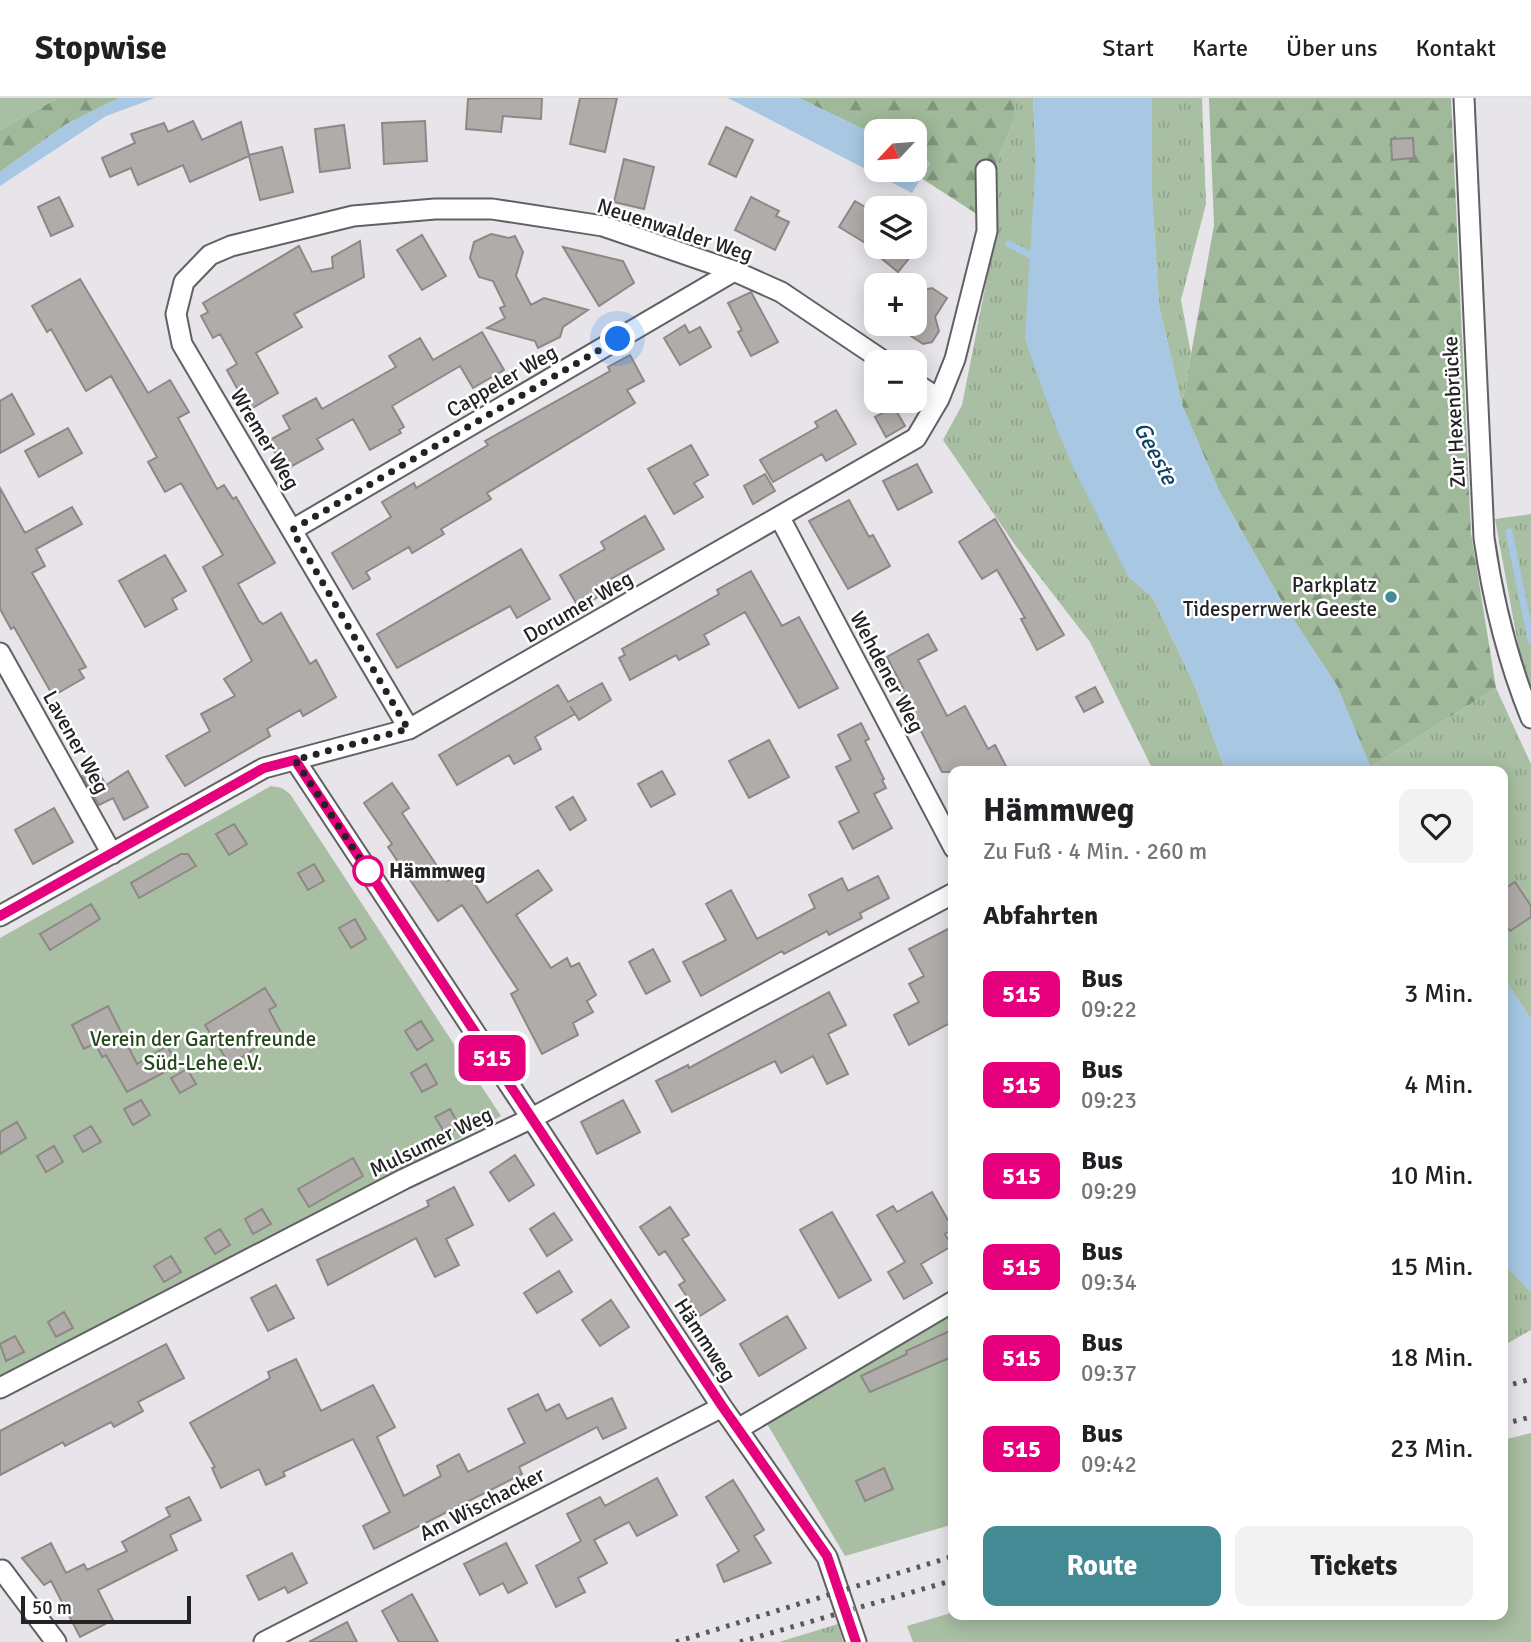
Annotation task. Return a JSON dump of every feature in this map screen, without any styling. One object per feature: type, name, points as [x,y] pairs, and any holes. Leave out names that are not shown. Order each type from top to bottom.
[{"type":"street","name":"Zur Hexenbrücke","points":[[1464,98],[1483,538],[1494,603],[1511,668],[1531,718]]},
{"type":"street","name":"Dorumer Weg","points":[[0,916],[264,768],[408,729],[916,438],[939,399],[955,359],[987,231],[986,170]]},
{"type":"street","name":"Neuenwalder Weg","points":[[176,314],[184,282],[210,255],[231,246],[353,216],[435,209],[492,209],[603,226],[734,271],[781,292],[867,350]]},
{"type":"street","name":"Cappeler Weg","points":[[292,530],[734,271]]},
{"type":"street","name":"Wremer Weg","points":[[176,314],[182,344],[408,729]]},
{"type":"street","points":[[927,391],[939,399]]},
{"type":"street","name":"Wehdener Weg","points":[[780,518],[948,837]]},
{"type":"street","name":"Lavener Weg","points":[[0,653],[111,854]]},
{"type":"street","name":"Hämmweg","points":[[295,760],[722,1406],[827,1556],[856,1642]]},
{"type":"street","name":"Mulsumer Weg","points":[[0,1388],[404,1179],[531,1118],[948,896]]},
{"type":"street","points":[[738,1429],[948,1305]]},
{"type":"street","name":"Am Wischacker","points":[[264,1642],[722,1406]]},
{"type":"street","points":[[2,1570],[56,1642]]},
{"type":"green space","points":[[0,98],[58,98],[0,130]]},
{"type":"green space","points":[[58,98],[119,98],[65,125],[0,172],[0,130]]},
{"type":"green space","points":[[799,98],[1014,98],[1014,120],[998,158],[997,227],[927,182],[930,163],[928,119],[864,119],[864,130]]},
{"type":"green space","points":[[1014,98],[1033,98],[1036,155],[1128,576],[1153,598],[1195,686],[1224,766],[1151,766],[1090,642],[1015,545],[943,440],[962,405],[997,227],[998,158],[1014,120]]},
{"type":"green space","points":[[1152,98],[1202,98],[1206,204],[1181,300],[1191,354],[1182,405],[1159,306],[1152,196]]},
{"type":"green space","points":[[1209,98],[1451,98],[1471,533],[1496,688],[1372,766],[1337,686],[1282,602],[1219,491],[1182,405],[1214,225]]},
{"type":"green space","points":[[1531,514],[1531,689],[1522,667],[1495,519]]},
{"type":"green space","points":[[1496,688],[1531,764],[1531,1019],[1508,984],[1508,766],[1372,766]]},
{"type":"green space","name":"Verein der Gartenfreunde Süd-Lehe e.V.","points":[[271,786],[282,788],[290,794],[501,1116],[0,1383],[0,938]]},
{"type":"green space","points":[[1508,1268],[1531,1292],[1531,1330],[1508,1343]]},
{"type":"green space","points":[[948,1316],[948,1526],[845,1556],[766,1422]]},
{"type":"green space","points":[[1531,1433],[1531,1642],[913,1642],[907,1626],[948,1614],[948,1620],[1508,1620],[1508,1439]]},
{"type":"green space","points":[[838,1624],[843,1642],[779,1642]]},
{"type":"water","points":[[119,98],[155,98],[106,116],[0,186],[0,172],[65,125]]},
{"type":"water","points":[[728,98],[799,98],[864,130],[864,168]]},
{"type":"water","name":"Geeste","points":[[1033,98],[1152,98],[1152,196],[1159,306],[1182,405],[1219,491],[1282,602],[1337,686],[1370,766],[1224,766],[1195,686],[1153,598],[1128,576],[1074,469],[1025,339],[1036,155]]},
{"type":"water","points":[[891,182],[919,182],[912,193]]},
{"type":"water","points":[[1508,984],[1531,1019],[1531,1292],[1508,1268]]},
{"type":"building","points":[[542,98],[541,119],[503,116],[501,132],[466,129],[468,99]]},
{"type":"building","points":[[580,98],[617,98],[605,152],[570,144]]},
{"type":"building","points":[[193,121],[202,140],[241,122],[249,155],[282,147],[293,192],[260,200],[249,156],[190,182],[183,165],[138,185],[131,168],[110,177],[102,158],[135,143],[131,134],[164,123],[168,132]]},
{"type":"building","points":[[425,121],[427,161],[384,164],[382,123]]},
{"type":"building","points":[[344,125],[350,168],[320,172],[315,129]]},
{"type":"building","points":[[726,127],[753,140],[736,177],[709,164]]},
{"type":"building","points":[[1413,138],[1414,158],[1392,160],[1391,139]]},
{"type":"building","points":[[624,159],[654,167],[644,209],[614,202]]},
{"type":"building","points":[[59,197],[73,226],[51,236],[38,207]]},
{"type":"building","points":[[751,197],[779,211],[776,216],[789,222],[775,250],[735,230]]},
{"type":"building","points":[[855,201],[864,206],[864,242],[839,227]]},
{"type":"building","points":[[491,234],[509,238],[515,236],[523,252],[516,276],[531,305],[544,298],[588,310],[563,327],[560,337],[538,348],[535,341],[487,328],[505,318],[500,308],[505,306],[493,281],[479,277],[470,258],[474,242]]},
{"type":"building","points":[[422,235],[446,276],[422,290],[397,250]]},
{"type":"building","points":[[360,241],[364,277],[294,314],[302,327],[256,353],[278,393],[249,410],[227,370],[237,364],[220,334],[213,338],[201,316],[208,312],[203,303],[299,246],[312,272],[333,268],[332,257]]},
{"type":"building","points":[[563,247],[623,261],[634,283],[599,306]]},
{"type":"building","points":[[882,259],[908,259],[898,272]]},
{"type":"building","points":[[80,279],[148,393],[170,380],[189,412],[178,418],[217,489],[224,485],[233,499],[236,497],[275,563],[238,584],[259,621],[263,624],[281,613],[310,664],[316,660],[336,697],[303,716],[300,710],[267,729],[270,736],[185,786],[166,756],[210,731],[201,714],[235,696],[224,679],[252,661],[203,567],[223,555],[181,483],[165,492],[148,462],[157,457],[111,376],[86,391],[51,329],[47,332],[32,306]]},
{"type":"building","points":[[932,288],[947,298],[935,317],[939,331],[932,342],[923,344],[911,336],[927,336],[927,289]]},
{"type":"building","points":[[751,292],[778,342],[751,356],[738,332],[742,330],[728,303]]},
{"type":"building","points":[[685,325],[689,333],[700,327],[711,347],[680,365],[664,338]]},
{"type":"building","points":[[482,332],[504,370],[473,388],[460,366],[392,406],[404,427],[399,430],[401,433],[370,450],[353,419],[317,439],[323,449],[285,470],[268,441],[290,429],[283,416],[316,398],[322,409],[396,367],[389,356],[420,338],[433,360]]},
{"type":"building","points":[[630,355],[644,381],[627,390],[635,403],[487,493],[491,499],[441,529],[444,534],[412,553],[409,547],[366,572],[370,579],[353,589],[332,553],[391,517],[382,502],[414,483],[416,488],[488,445],[485,441],[610,371],[608,367]]},
{"type":"building","points":[[12,394],[34,434],[0,453],[0,401]]},
{"type":"building","points":[[836,410],[856,444],[826,461],[822,454],[773,482],[760,460],[818,427],[815,422]]},
{"type":"building","points":[[883,413],[897,413],[905,426],[886,437],[875,417]]},
{"type":"building","points":[[68,428],[82,453],[39,477],[25,451]]},
{"type":"building","points":[[691,445],[708,475],[694,483],[703,497],[674,514],[648,469]]},
{"type":"building","points":[[917,464],[932,492],[898,510],[883,481]]},
{"type":"building","points":[[765,474],[775,491],[753,504],[744,486]]},
{"type":"building","points":[[0,488],[25,533],[72,507],[82,524],[36,549],[45,566],[32,573],[86,667],[79,670],[84,678],[53,696],[14,627],[11,629],[0,609]]},
{"type":"building","points":[[849,500],[869,537],[873,535],[890,566],[848,589],[809,521]]},
{"type":"building","points":[[645,516],[664,549],[602,584],[606,592],[579,608],[560,575],[605,549],[601,542]]},
{"type":"building","points":[[995,519],[1064,635],[1037,650],[1021,619],[1025,618],[997,570],[982,579],[959,542]]},
{"type":"building","points":[[521,549],[550,599],[517,618],[510,606],[397,668],[377,634]]},
{"type":"building","points":[[165,555],[186,591],[172,599],[177,609],[145,627],[119,581]]},
{"type":"building","points":[[751,571],[782,626],[799,617],[838,688],[799,708],[745,612],[704,635],[709,644],[679,660],[676,655],[630,680],[619,658],[625,655],[622,649],[719,594],[717,590]]},
{"type":"building","points":[[928,634],[937,650],[918,660],[947,716],[965,706],[988,749],[995,745],[1006,766],[948,766],[948,772],[942,772],[900,690],[903,688],[887,657]]},
{"type":"building","points":[[602,683],[611,700],[579,720],[570,706],[575,714],[535,737],[541,749],[514,764],[509,755],[457,785],[439,755],[558,685],[568,702]]},
{"type":"building","points":[[1095,687],[1103,702],[1084,712],[1076,697]]},
{"type":"building","points":[[861,723],[869,739],[865,741],[886,788],[874,794],[892,828],[853,849],[839,822],[859,812],[836,767],[851,760],[838,735]]},
{"type":"building","points":[[769,740],[789,777],[749,798],[729,761]]},
{"type":"building","points":[[96,768],[106,785],[128,771],[148,807],[124,820],[113,798],[99,805],[82,776]]},
{"type":"building","points":[[662,771],[675,794],[651,807],[638,784]]},
{"type":"building","points":[[392,783],[409,808],[402,813],[447,881],[465,869],[487,903],[538,870],[552,890],[516,915],[551,968],[567,958],[571,967],[579,963],[596,995],[587,1001],[593,1012],[573,1023],[578,1035],[542,1054],[511,994],[518,990],[462,905],[438,921],[388,847],[392,844],[364,803]]},
{"type":"building","points":[[573,797],[586,820],[570,830],[556,807]]},
{"type":"building","points":[[54,808],[73,842],[33,864],[15,830]]},
{"type":"building","points":[[234,824],[247,844],[229,855],[216,834]]},
{"type":"building","points":[[181,854],[188,854],[196,866],[139,898],[131,883]]},
{"type":"building","points":[[314,864],[324,881],[308,890],[298,873]]},
{"type":"building","points":[[878,876],[889,898],[860,913],[862,918],[829,935],[827,931],[784,954],[782,951],[701,996],[683,962],[726,940],[706,904],[731,890],[757,939],[815,908],[809,895],[842,878],[848,891]]},
{"type":"building","points":[[1515,882],[1531,906],[1531,917],[1510,931],[1508,928],[1508,887]]},
{"type":"building","points":[[91,904],[100,919],[50,950],[40,934]]},
{"type":"building","points":[[355,919],[366,939],[351,948],[339,928]]},
{"type":"building","points":[[948,929],[948,1024],[909,1045],[894,1015],[919,1002],[909,984],[924,976],[909,949]]},
{"type":"building","points":[[653,949],[670,981],[646,994],[629,962]]},
{"type":"building","points":[[265,988],[276,1006],[269,1010],[283,1036],[267,1045],[265,1042],[230,1065],[205,1025]]},
{"type":"building","points":[[829,992],[846,1025],[828,1034],[848,1074],[827,1084],[813,1056],[781,1073],[775,1061],[672,1112],[656,1081],[688,1065],[689,1068]]},
{"type":"building","points":[[108,1006],[137,1064],[167,1046],[178,1065],[127,1092],[106,1055],[102,1057],[95,1043],[84,1049],[72,1025]]},
{"type":"building","points":[[421,1021],[433,1040],[417,1050],[405,1031]]},
{"type":"building","points":[[426,1064],[437,1084],[422,1092],[411,1073]]},
{"type":"building","points":[[187,1069],[196,1084],[180,1093],[171,1078]]},
{"type":"building","points":[[141,1100],[150,1115],[133,1125],[124,1109]]},
{"type":"building","points":[[623,1100],[640,1132],[597,1154],[581,1122]]},
{"type":"building","points":[[450,1109],[460,1127],[446,1135],[435,1117]]},
{"type":"building","points":[[17,1122],[26,1138],[0,1154],[0,1132]]},
{"type":"building","points":[[91,1126],[101,1142],[83,1152],[74,1136]]},
{"type":"building","points":[[54,1146],[63,1162],[46,1172],[37,1156]]},
{"type":"building","points":[[515,1155],[534,1185],[509,1201],[490,1172]]},
{"type":"building","points":[[353,1158],[363,1176],[309,1207],[298,1189]]},
{"type":"building","points":[[454,1187],[473,1225],[446,1239],[459,1265],[435,1277],[416,1238],[328,1285],[317,1260],[429,1206],[427,1201]]},
{"type":"building","points":[[932,1192],[948,1220],[948,1232],[945,1234],[948,1248],[921,1264],[932,1283],[904,1299],[888,1272],[905,1262],[877,1215],[893,1206],[897,1212]]},
{"type":"building","points":[[670,1207],[689,1235],[682,1239],[725,1300],[700,1316],[679,1285],[685,1281],[665,1251],[659,1255],[640,1227]]},
{"type":"building","points":[[262,1209],[271,1224],[253,1234],[245,1219]]},
{"type":"building","points":[[832,1212],[871,1280],[839,1298],[800,1230]]},
{"type":"building","points":[[554,1213],[572,1240],[547,1256],[530,1229]]},
{"type":"building","points":[[220,1229],[230,1245],[215,1254],[205,1238]]},
{"type":"building","points":[[171,1256],[181,1272],[164,1282],[154,1266]]},
{"type":"building","points":[[559,1271],[572,1292],[537,1313],[524,1293]]},
{"type":"building","points":[[276,1285],[294,1318],[268,1331],[251,1298]]},
{"type":"building","points":[[611,1300],[629,1327],[600,1346],[582,1320]]},
{"type":"building","points":[[64,1312],[73,1328],[56,1337],[48,1322]]},
{"type":"building","points":[[787,1316],[806,1348],[759,1376],[740,1344]]},
{"type":"building","points":[[948,1332],[948,1359],[870,1392],[861,1376],[907,1354],[906,1351]]},
{"type":"building","points":[[15,1336],[24,1352],[6,1361],[0,1344]]},
{"type":"building","points":[[166,1344],[184,1378],[138,1402],[143,1411],[114,1427],[111,1422],[65,1446],[63,1442],[0,1475],[0,1431]]},
{"type":"building","points":[[296,1359],[321,1411],[373,1385],[395,1427],[377,1437],[404,1496],[441,1476],[437,1466],[459,1454],[468,1472],[525,1443],[508,1409],[538,1394],[546,1411],[559,1404],[567,1419],[612,1398],[626,1428],[603,1439],[597,1427],[519,1467],[522,1474],[374,1549],[363,1526],[390,1512],[353,1439],[283,1472],[285,1476],[266,1485],[259,1469],[221,1488],[212,1468],[215,1467],[190,1423],[270,1378],[268,1372]]},
{"type":"building","points":[[884,1468],[893,1489],[865,1501],[856,1481]]},
{"type":"building","points":[[657,1478],[677,1515],[637,1536],[629,1522],[594,1540],[607,1563],[578,1578],[585,1592],[556,1607],[536,1566],[581,1541],[567,1514],[600,1497],[605,1506]]},
{"type":"building","points":[[733,1480],[764,1530],[754,1536],[771,1563],[724,1582],[717,1565],[739,1551],[706,1497]]},
{"type":"building","points":[[189,1497],[201,1520],[170,1535],[177,1550],[98,1590],[113,1620],[80,1637],[51,1581],[44,1585],[22,1558],[51,1543],[66,1573],[84,1564],[87,1570],[127,1551],[122,1542],[170,1516],[166,1508]]},
{"type":"building","points":[[506,1543],[527,1583],[508,1593],[503,1583],[480,1595],[464,1564]]},
{"type":"building","points":[[292,1553],[307,1583],[288,1593],[285,1587],[259,1600],[247,1576]]},
{"type":"building","points":[[412,1594],[438,1642],[399,1642],[382,1611]]},
{"type":"building","points":[[347,1622],[357,1642],[309,1642]]},
{"type":"waterway","points":[[1009,244],[1036,258]]},
{"type":"waterway","points":[[1509,532],[1531,640]]},
{"type":"railway","points":[[1508,1386],[1531,1379]]},
{"type":"railway","points":[[1508,1423],[1531,1417]]},
{"type":"railway","points":[[676,1642],[948,1558]]},
{"type":"railway","points":[[740,1642],[948,1582]]},
{"type":"bus line","name":"515","points":[[0,916],[264,768],[295,760],[722,1406],[827,1556],[856,1642]]},
{"type":"place","name":"Parkplatz Tidesperrwerk Geeste","points":[[1391,597]]},
{"type":"place","name":"Hämmweg","points":[[368,871]]},
{"type":"route","points":[[368,871],[374,880],[295,760],[408,729],[292,530],[618,339]]}]
